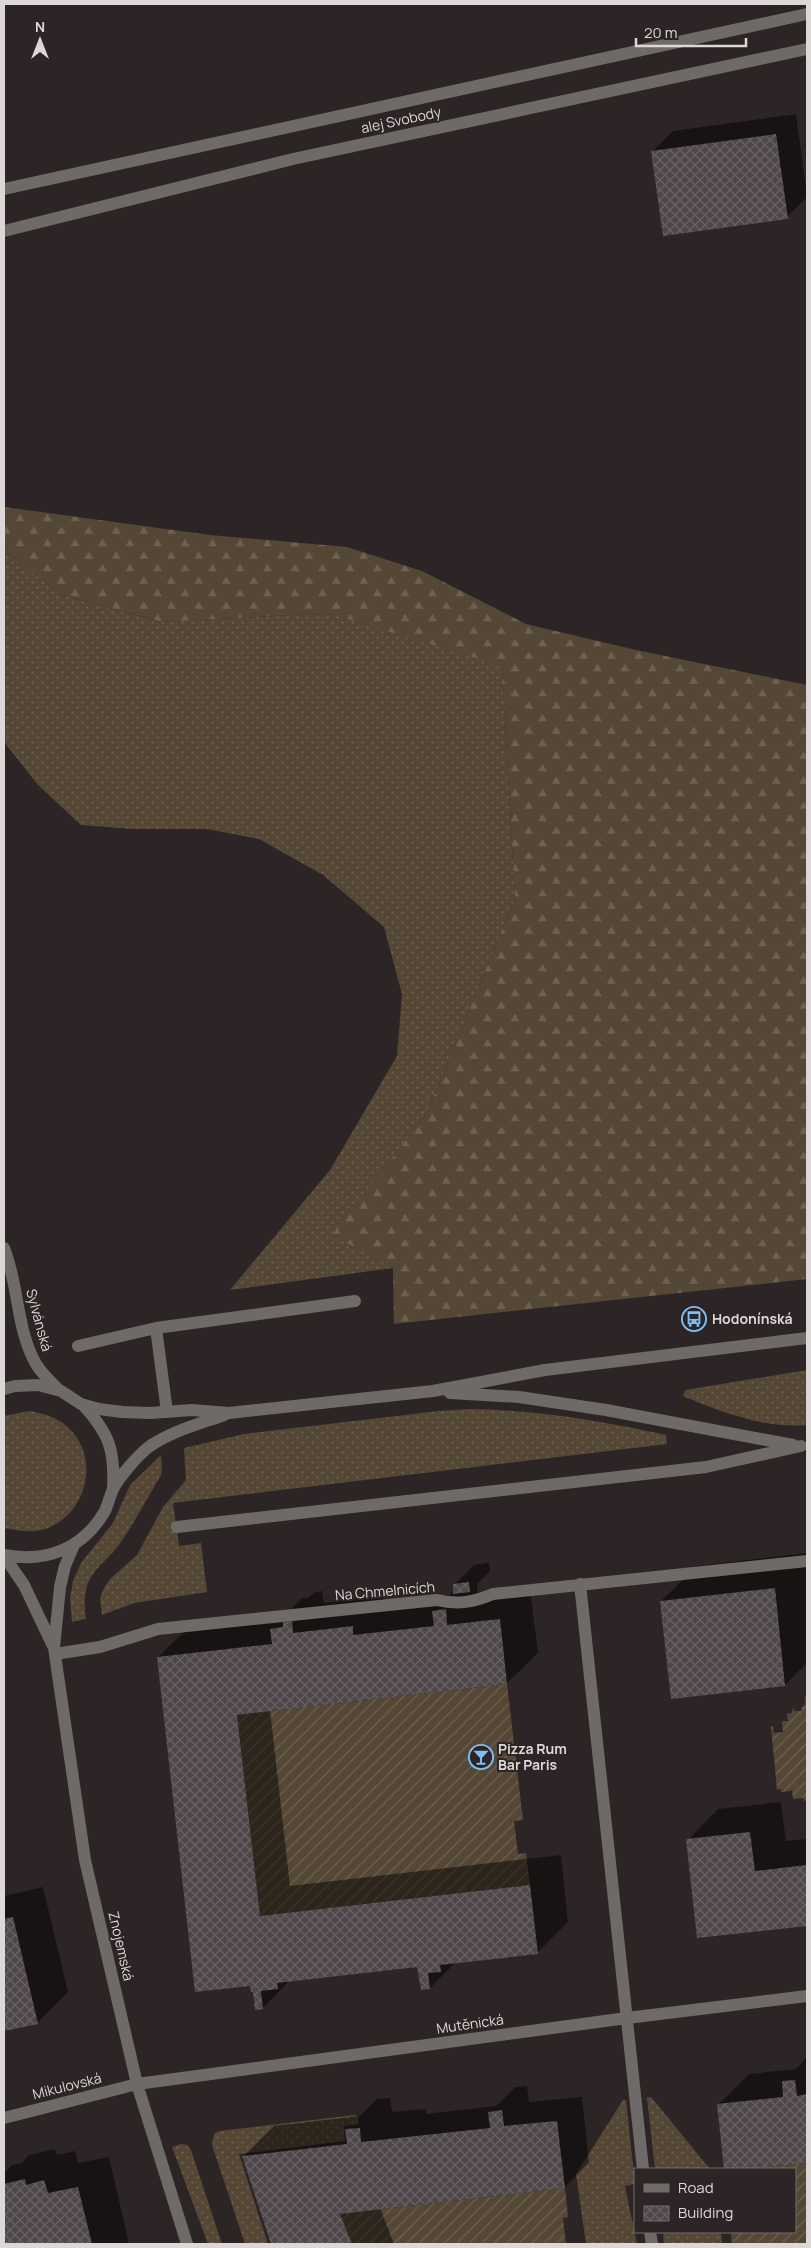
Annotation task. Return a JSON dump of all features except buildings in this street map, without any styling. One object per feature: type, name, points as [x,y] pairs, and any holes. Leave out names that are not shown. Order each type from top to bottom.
[{"type":"street","name":"alej Svobody","points":[[4,189],[807,14]]},
{"type":"street","name":"alej Svobody","points":[[4,231],[293,159],[807,49]]},
{"type":"street","name":"Sylvánská","points":[[4,1248],[10,1264],[27,1343],[36,1364],[45,1376],[61,1391]]},
{"type":"street","points":[[78,1346],[156,1328],[355,1301]]},
{"type":"street","points":[[156,1328],[167,1412]]},
{"type":"street","points":[[82,1404],[99,1409],[122,1412],[192,1410],[229,1413],[433,1391],[545,1370],[807,1338]]},
{"type":"street","points":[[4,1389],[15,1386],[38,1385],[61,1391],[82,1404],[98,1421],[109,1441],[114,1464],[113,1488]]},
{"type":"street","points":[[433,1391],[520,1397],[606,1410],[804,1446]]},
{"type":"street","points":[[4,1556],[39,1558],[74,1545],[92,1530],[105,1510],[113,1488],[126,1471],[150,1447],[177,1431],[229,1413]]},
{"type":"street","points":[[177,1526],[706,1467],[804,1446]]},
{"type":"street","name":"Znojemská","points":[[74,1545],[65,1566],[60,1587],[55,1651],[86,1860],[137,2084],[187,2244]]},
{"type":"street","name":"Znojemská","points":[[4,1556],[24,1585],[55,1651]]},
{"type":"street","name":"Na Chmelnicích","points":[[55,1651],[100,1647],[158,1628],[437,1600],[452,1603],[469,1602],[477,1601],[493,1594],[807,1561]]},
{"type":"street","points":[[580,1584],[643,2168]]},
{"type":"street","name":"Mutěnická","points":[[137,2084],[627,2018],[807,1996]]},
{"type":"street","name":"Mikulovská","points":[[4,2118],[137,2084]]},
{"type":"green space","points":[[4,507],[210,535],[347,547],[422,571],[526,624],[636,650],[807,685],[807,1279],[394,1324],[393,1268],[332,1235],[427,1113],[515,898],[502,666],[328,613],[162,622],[63,595],[4,550]]},
{"type":"green space","points":[[4,550],[63,595],[161,622],[328,613],[502,665],[515,898],[427,1113],[333,1235],[393,1268],[230,1290],[330,1170],[397,1056],[402,994],[384,927],[323,875],[259,839],[207,829],[133,829],[81,825],[38,785],[4,742]]},
{"type":"green space","points":[[807,1370],[807,1425],[791,1426],[759,1422],[712,1408],[683,1396],[685,1390]]},
{"type":"green space","points":[[470,1409],[544,1414],[617,1425],[666,1435],[667,1444],[173,1503],[179,1546],[201,1543],[207,1592],[134,1603],[102,1615],[100,1598],[104,1588],[110,1579],[137,1555],[163,1507],[186,1480],[184,1448],[244,1434]]},
{"type":"green space","points":[[29,1411],[52,1417],[64,1424],[76,1437],[83,1451],[86,1467],[85,1483],[79,1499],[70,1512],[58,1523],[42,1530],[23,1531],[4,1528],[4,1416]]},
{"type":"green space","points":[[161,1455],[161,1475],[117,1548],[89,1580],[85,1603],[86,1619],[72,1622],[70,1599],[73,1581],[81,1563],[113,1523],[130,1485]]},
{"type":"green space","points":[[507,1684],[523,1820],[514,1821],[518,1854],[526,1853],[530,1885],[260,1916],[237,1715]]},
{"type":"green space","points":[[805,1696],[807,1696],[807,1800],[804,1801],[803,1795],[803,1798],[793,1799],[792,1789],[791,1791],[781,1792],[781,1789],[777,1790],[771,1727],[773,1726],[774,1733],[783,1732],[782,1721],[788,1721],[787,1714],[792,1713],[793,1707],[795,1711],[802,1711],[801,1708],[805,1704]]},
{"type":"green space","points":[[651,2097],[709,2168],[655,2168],[647,2098]]},
{"type":"green space","points":[[623,2100],[626,2100],[634,2184],[625,2186],[637,2244],[586,2244],[576,2174]]},
{"type":"green space","points":[[355,2115],[358,2117],[359,2124],[344,2126],[345,2141],[239,2154],[268,2244],[245,2244],[212,2145],[214,2134],[219,2131]]},
{"type":"green space","points":[[181,2144],[187,2145],[191,2150],[222,2244],[208,2244],[172,2147]]},
{"type":"green space","points":[[807,2163],[807,2244],[732,2244],[731,2233],[796,2233],[796,2168],[761,2168]]},
{"type":"green space","points":[[565,2188],[568,2217],[563,2218],[566,2244],[352,2244],[340,2214]]},
{"type":"green space","points":[[663,2233],[721,2233],[722,2244],[664,2244]]},
{"type":"place","name":"Hodonínská","points":[[694,1319]]},
{"type":"place","name":"Pizza Rum Bar Paris","points":[[481,1757]]}]
